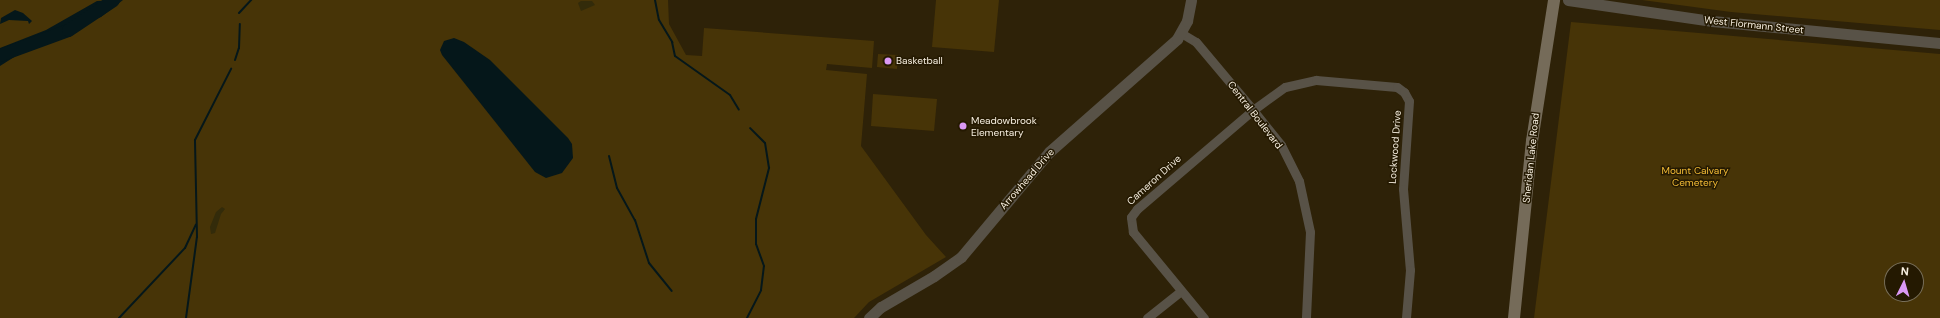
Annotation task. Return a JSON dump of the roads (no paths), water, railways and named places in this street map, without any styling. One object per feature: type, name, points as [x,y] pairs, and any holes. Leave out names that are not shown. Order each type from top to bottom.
[{"type":"main road","name":"Sheridan Lake Road","points":[[1514,318],[1532,141],[1554,0]]},
{"type":"street","points":[[1181,33],[1187,21],[1191,0]]},
{"type":"street","name":"West Flormann Street","points":[[1568,0],[1712,21],[1940,43]]},
{"type":"street","name":"Central Boulevard","points":[[1181,33],[1196,42],[1281,145],[1292,165],[1304,196],[1310,232],[1311,254],[1306,318]]},
{"type":"street","name":"Arrowhead Drive","points":[[869,318],[882,307],[934,276],[961,257],[1049,152],[1162,54],[1181,33]]},
{"type":"street","name":"Lockwood Drive","points":[[1253,110],[1285,87],[1316,80],[1397,87],[1404,92],[1409,101],[1402,189],[1410,270],[1406,318]]},
{"type":"street","name":"Cameron Drive","points":[[1204,318],[1180,291],[1134,232],[1131,217],[1137,209],[1253,110]]},
{"type":"street","points":[[1147,318],[1180,291]]},
{"type":"waterway","points":[[0,55],[68,30],[113,0]]},
{"type":"waterway","points":[[239,13],[251,0]]},
{"type":"waterway","points":[[655,0],[659,20],[672,42],[675,56],[730,95],[739,110]]},
{"type":"waterway","points":[[235,60],[239,48],[240,24]]},
{"type":"waterway","points":[[186,318],[197,237],[195,140],[231,69]]},
{"type":"waterway","points":[[747,318],[761,290],[764,266],[756,244],[756,219],[769,168],[765,143],[750,128]]},
{"type":"waterway","points":[[609,156],[617,188],[635,220],[649,263],[672,291]]},
{"type":"waterway","points":[[119,318],[185,248],[196,224]]},
{"type":"place","name":"Basketball","points":[[888,61]]},
{"type":"place","name":"Meadowbrook Elementary","points":[[963,126]]},
{"type":"park label","name":"Mount Calvary Cemetery","points":[[1695,176]]}]
